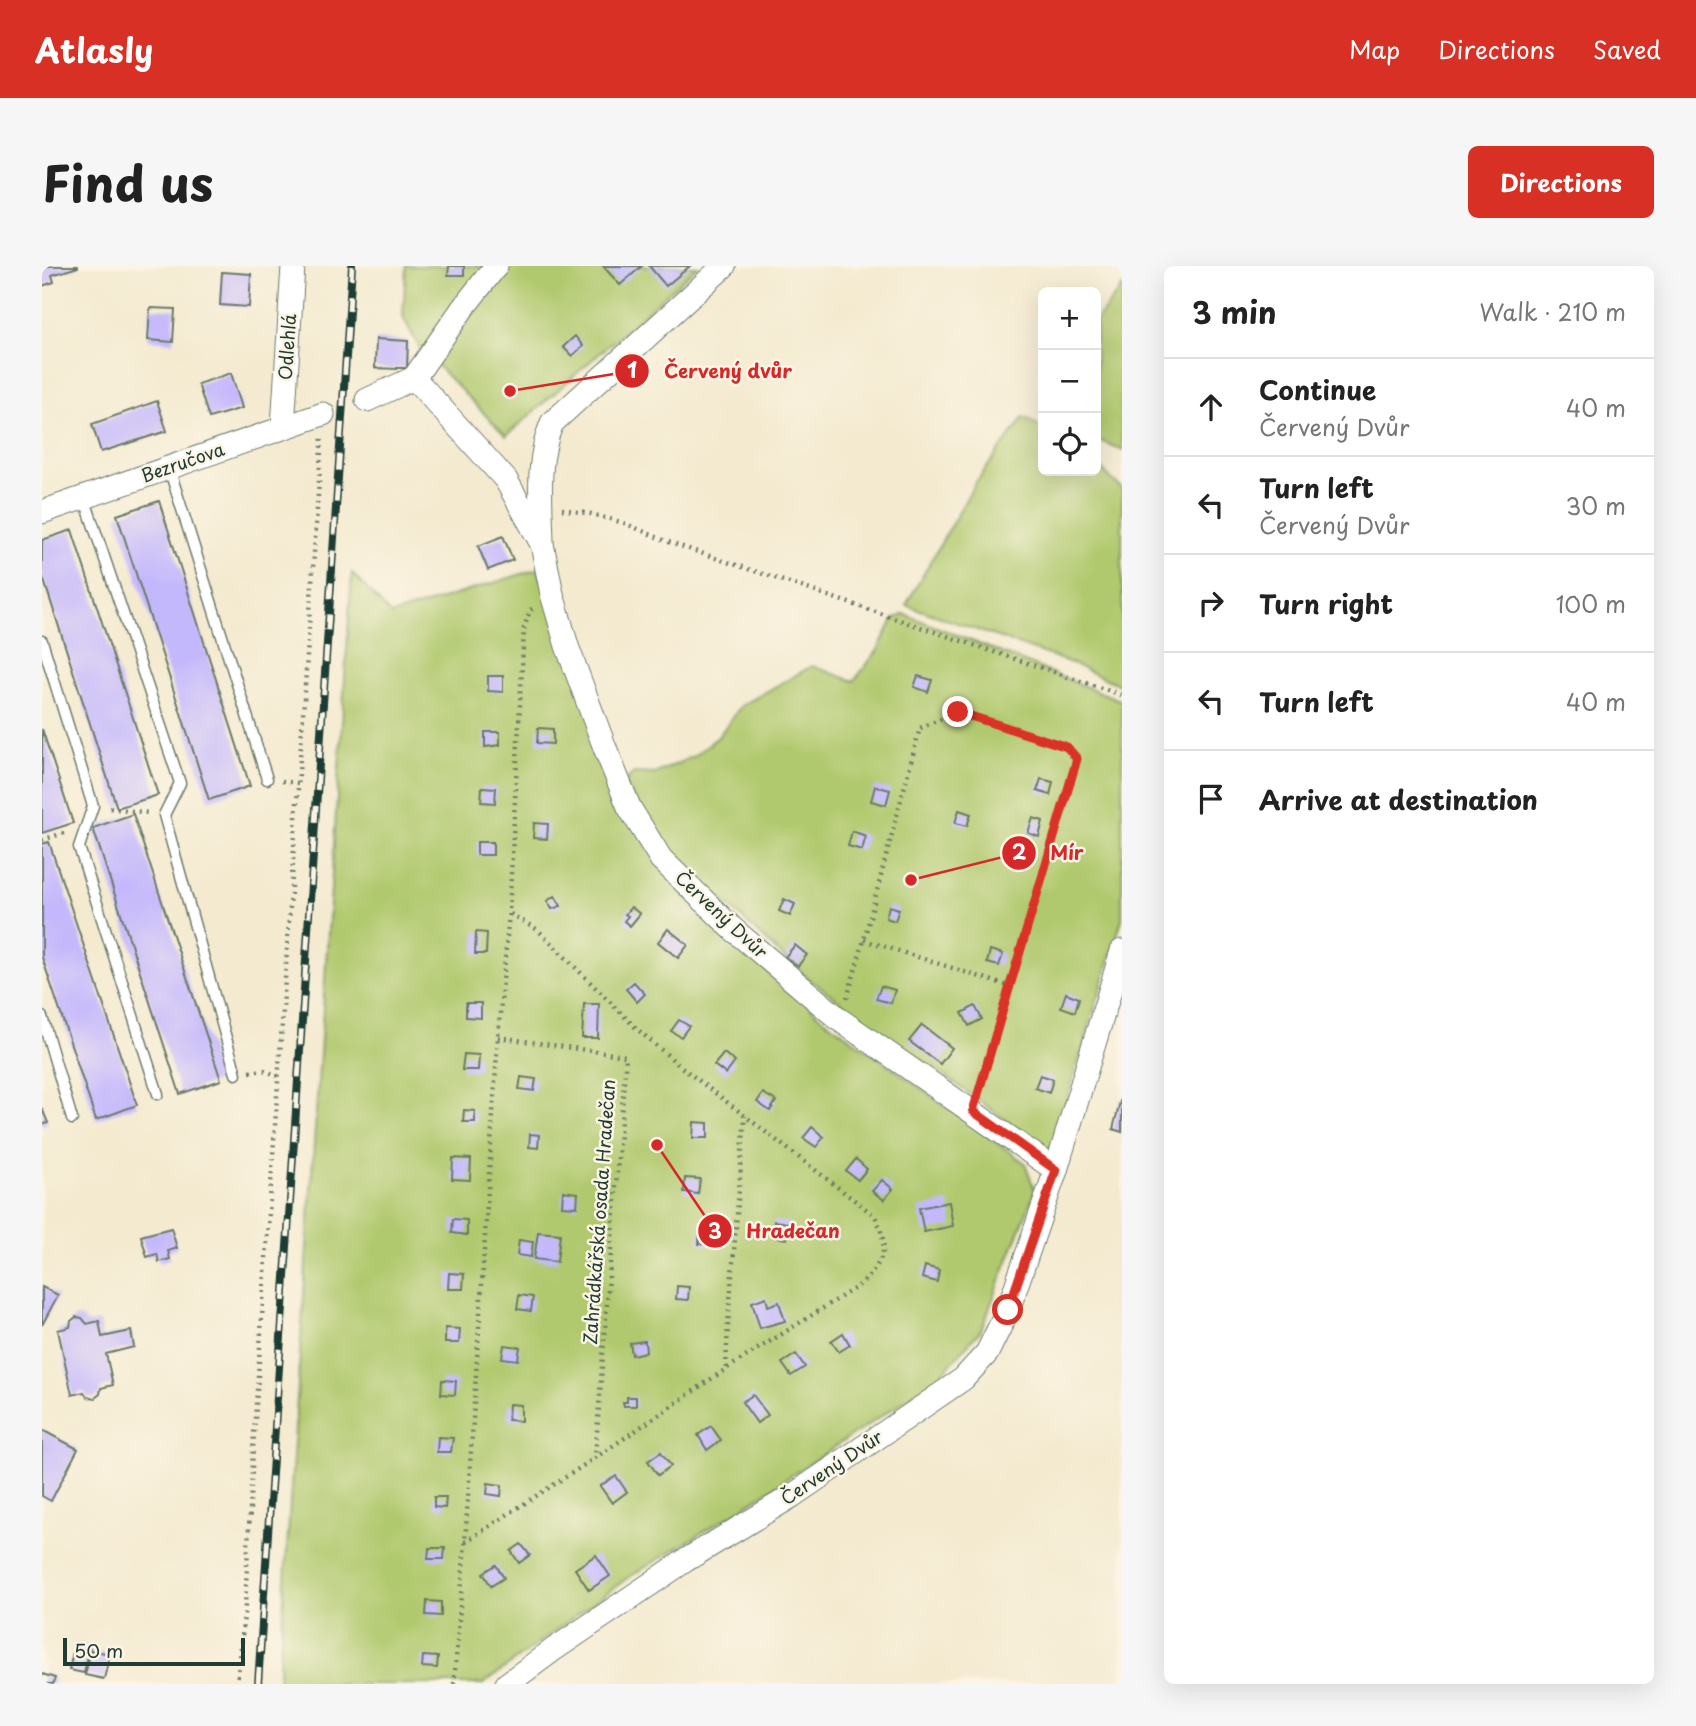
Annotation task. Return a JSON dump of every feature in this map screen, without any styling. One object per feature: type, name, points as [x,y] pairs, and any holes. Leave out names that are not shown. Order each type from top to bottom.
[{"type":"street","name":"Odlehlá","points":[[283,427],[293,266]]},
{"type":"street","points":[[367,400],[414,378],[496,266]]},
{"type":"street","name":"Červený Dvůr","points":[[724,266],[552,423],[545,438],[542,460],[542,544],[552,594],[568,646],[629,807],[661,859],[734,930],[840,1020],[1056,1170]]},
{"type":"street","name":"Červený Dvůr","points":[[414,378],[506,480],[542,544]]},
{"type":"street","name":"Bezručova","points":[[42,512],[323,414]]},
{"type":"street","name":"Červený Dvůr","points":[[507,1684],[674,1568],[792,1496],[963,1379],[987,1353],[1008,1310],[1056,1170],[1122,951]]},
{"type":"lane","points":[[169,468],[267,779]]},
{"type":"lane","points":[[85,498],[180,783],[164,815],[236,1074]]},
{"type":"lane","points":[[42,641],[93,806],[79,847],[158,1094]]},
{"type":"lane","points":[[42,1017],[72,1119]]},
{"type":"path","points":[[237,1684],[245,1606],[253,1449],[323,414]]},
{"type":"path","points":[[541,506],[591,514],[624,523],[671,543],[1122,695]]},
{"type":"path","points":[[454,1684],[498,1037],[509,913],[524,629],[530,610],[552,594]]},
{"type":"path","points":[[840,1020],[920,728],[958,712],[1067,747],[1077,759],[973,1111]]},
{"type":"path","points":[[465,1542],[726,1369],[860,1284],[877,1267],[883,1253],[882,1232],[875,1216],[680,1066],[637,1029],[538,930],[509,913]]},
{"type":"path","points":[[864,940],[1009,986]]},
{"type":"path","name":"Zahrádkářská osada Hradečan","points":[[498,1037],[626,1056],[595,1458]]},
{"type":"path","points":[[236,1074],[264,1070],[278,1076]]},
{"type":"path","points":[[726,1369],[745,1116]]},
{"type":"green space","points":[[406,266],[698,266],[506,436],[419,347],[403,317]]},
{"type":"green space","points":[[1122,287],[1122,450],[1101,441],[1101,314]]},
{"type":"green space","points":[[1024,417],[1038,425],[1038,476],[1101,476],[1101,469],[1122,489],[1122,686],[1071,663],[906,605],[974,485]]},
{"type":"green space","points":[[538,569],[621,802],[817,1014],[1025,1163],[1035,1191],[981,1330],[936,1380],[733,1514],[626,1579],[483,1684],[278,1684],[352,573],[391,615]]},
{"type":"green space","points":[[904,614],[1122,701],[1122,919],[1051,1152],[798,971],[660,841],[624,782],[634,773],[655,774],[694,756],[718,737],[741,706],[812,666],[854,681],[878,650],[893,620]]},
{"type":"building","points":[[42,266],[78,267],[52,275],[54,282],[42,286]]},
{"type":"building","points":[[449,266],[464,266],[464,275],[448,275]]},
{"type":"building","points":[[603,266],[642,266],[620,285]]},
{"type":"building","points":[[649,266],[690,266],[666,286]]},
{"type":"building","points":[[222,272],[251,274],[249,307],[220,305]]},
{"type":"building","points":[[150,308],[175,309],[173,342],[148,340]]},
{"type":"building","points":[[575,336],[583,346],[572,356],[563,347]]},
{"type":"building","points":[[376,339],[408,341],[407,368],[375,368]]},
{"type":"building","points":[[231,373],[242,408],[209,418],[198,384]]},
{"type":"building","points":[[157,401],[167,431],[101,452],[92,424]]},
{"type":"building","points":[[159,501],[250,786],[209,800],[117,515]]},
{"type":"building","points":[[72,530],[158,795],[117,808],[42,574],[42,540]]},
{"type":"building","points":[[503,536],[513,560],[488,570],[478,546]]},
{"type":"building","points":[[488,676],[503,676],[503,692],[488,691]]},
{"type":"building","points":[[918,676],[932,680],[928,692],[914,687]]},
{"type":"building","points":[[538,728],[553,729],[553,744],[537,743]]},
{"type":"building","points":[[42,729],[73,823],[42,833]]},
{"type":"building","points":[[485,732],[500,732],[500,745],[485,747]]},
{"type":"building","points":[[1041,779],[1053,782],[1050,795],[1037,791]]},
{"type":"building","points":[[875,786],[890,790],[886,805],[871,801]]},
{"type":"building","points":[[482,787],[496,788],[495,803],[481,802]]},
{"type":"building","points":[[959,810],[971,814],[967,826],[955,823]]},
{"type":"building","points":[[133,814],[221,1080],[180,1094],[93,828]]},
{"type":"building","points":[[1033,818],[1043,821],[1039,837],[1028,833]]},
{"type":"building","points":[[534,823],[548,824],[547,839],[533,838]]},
{"type":"building","points":[[852,831],[866,836],[862,850],[848,846]]},
{"type":"building","points":[[49,842],[137,1105],[96,1120],[42,957],[42,844]]},
{"type":"building","points":[[477,842],[493,842],[493,855],[477,855]]},
{"type":"building","points":[[555,896],[561,906],[552,909],[547,901]]},
{"type":"building","points":[[784,899],[795,904],[790,916],[779,911]]},
{"type":"building","points":[[889,906],[899,909],[895,921],[886,918]]},
{"type":"building","points":[[631,907],[640,914],[630,926],[624,921],[628,916],[625,914]]},
{"type":"building","points":[[668,929],[688,945],[678,958],[658,942]]},
{"type":"building","points":[[476,932],[487,933],[486,954],[475,954]]},
{"type":"building","points":[[795,945],[807,955],[798,966],[785,957]]},
{"type":"building","points":[[990,950],[1003,954],[999,966],[987,963]]},
{"type":"building","points":[[634,982],[645,994],[637,1002],[626,989]]},
{"type":"building","points":[[881,986],[895,990],[891,1003],[876,999]]},
{"type":"building","points":[[1066,993],[1079,998],[1075,1012],[1061,1007]]},
{"type":"building","points":[[466,1003],[481,1003],[481,1018],[466,1017]]},
{"type":"building","points":[[584,1004],[599,1004],[598,1038],[582,1038]]},
{"type":"building","points":[[975,1006],[982,1019],[969,1026],[962,1013]]},
{"type":"building","points":[[679,1020],[689,1026],[681,1037],[671,1031]]},
{"type":"building","points":[[922,1025],[952,1048],[940,1064],[909,1041]]},
{"type":"building","points":[[724,1053],[735,1062],[726,1074],[714,1065]]},
{"type":"building","points":[[464,1054],[479,1055],[478,1070],[462,1070]]},
{"type":"building","points":[[1040,1075],[1053,1079],[1049,1093],[1035,1088]]},
{"type":"building","points":[[521,1077],[536,1079],[534,1091],[519,1089]]},
{"type":"building","points":[[763,1093],[776,1101],[770,1111],[757,1102]]},
{"type":"building","points":[[1122,1098],[1122,1132],[1113,1129]]},
{"type":"building","points":[[42,1108],[48,1123],[42,1125]]},
{"type":"building","points":[[464,1110],[475,1111],[475,1122],[463,1122]]},
{"type":"building","points":[[694,1122],[708,1123],[708,1138],[693,1138]]},
{"type":"building","points":[[812,1127],[824,1137],[816,1147],[803,1138]]},
{"type":"building","points":[[530,1134],[539,1135],[538,1148],[529,1147]]},
{"type":"building","points":[[453,1158],[471,1159],[470,1180],[452,1179]]},
{"type":"building","points":[[856,1159],[867,1169],[858,1180],[846,1171]]},
{"type":"building","points":[[685,1178],[700,1179],[698,1194],[684,1192]]},
{"type":"building","points":[[882,1180],[893,1189],[884,1200],[872,1191]]},
{"type":"building","points":[[563,1191],[578,1193],[577,1207],[562,1206]]},
{"type":"building","points":[[949,1202],[953,1226],[924,1232],[919,1208]]},
{"type":"building","points":[[453,1219],[467,1220],[467,1235],[452,1233]]},
{"type":"building","points":[[774,1221],[789,1223],[787,1239],[772,1237]]},
{"type":"building","points":[[171,1228],[177,1248],[168,1251],[170,1259],[159,1262],[157,1254],[147,1257],[141,1236]]},
{"type":"building","points":[[700,1229],[715,1230],[714,1245],[699,1244]]},
{"type":"building","points":[[538,1232],[560,1234],[557,1262],[534,1259]]},
{"type":"building","points":[[519,1240],[533,1242],[531,1257],[517,1255]]},
{"type":"building","points":[[925,1266],[939,1270],[937,1282],[922,1278]]},
{"type":"building","points":[[449,1273],[464,1274],[463,1289],[448,1289]]},
{"type":"building","points":[[677,1286],[689,1287],[688,1300],[676,1299]]},
{"type":"building","points":[[42,1287],[58,1295],[42,1325]]},
{"type":"building","points":[[519,1295],[533,1297],[531,1311],[517,1309]]},
{"type":"building","points":[[766,1297],[768,1306],[779,1302],[785,1321],[760,1328],[752,1302]]},
{"type":"building","points":[[76,1317],[82,1318],[87,1324],[99,1321],[102,1337],[131,1331],[134,1347],[106,1354],[113,1385],[101,1388],[100,1394],[95,1398],[87,1397],[84,1392],[72,1395],[58,1330],[70,1327],[71,1321]]},
{"type":"building","points":[[445,1328],[460,1329],[459,1343],[445,1343]]},
{"type":"building","points":[[843,1333],[850,1345],[839,1352],[831,1341]]},
{"type":"building","points":[[645,1341],[646,1352],[632,1355],[630,1343]]},
{"type":"building","points":[[504,1345],[520,1347],[518,1360],[502,1358]]},
{"type":"building","points":[[796,1354],[805,1367],[791,1376],[782,1363]]},
{"type":"building","points":[[442,1380],[456,1381],[455,1395],[441,1394]]},
{"type":"building","points":[[753,1395],[768,1415],[757,1423],[742,1402]]},
{"type":"building","points":[[627,1397],[636,1397],[636,1406],[624,1406],[623,1402],[627,1402]]},
{"type":"building","points":[[509,1404],[521,1405],[521,1421],[508,1420]]},
{"type":"building","points":[[711,1426],[721,1440],[707,1450],[698,1435]]},
{"type":"building","points":[[42,1430],[78,1449],[51,1501],[42,1496]]},
{"type":"building","points":[[438,1437],[453,1438],[451,1452],[437,1452]]},
{"type":"building","points":[[661,1452],[671,1466],[658,1475],[648,1461]]},
{"type":"building","points":[[616,1476],[627,1492],[612,1503],[600,1486]]},
{"type":"building","points":[[488,1483],[502,1485],[501,1496],[487,1494]]},
{"type":"building","points":[[434,1497],[446,1497],[445,1508],[434,1507]]},
{"type":"building","points":[[521,1544],[530,1555],[519,1563],[511,1551]]},
{"type":"building","points":[[429,1548],[445,1548],[444,1559],[428,1559]]},
{"type":"building","points":[[596,1555],[610,1576],[589,1590],[575,1569]]},
{"type":"building","points":[[496,1565],[504,1578],[491,1586],[483,1573]]},
{"type":"building","points":[[427,1601],[441,1602],[441,1616],[426,1615]]},
{"type":"building","points":[[75,1643],[90,1646],[84,1673],[69,1670]]},
{"type":"building","points":[[91,1650],[110,1654],[104,1679],[85,1675]]},
{"type":"building","points":[[423,1656],[438,1657],[437,1668],[422,1667]]},
{"type":"building","points":[[42,1674],[55,1678],[53,1684],[42,1684]]},
{"type":"railway","points":[[258,1684],[352,266]]},
{"type":"place","name":"Červený dvůr","points":[[510,391]]},
{"type":"place","name":"Mír","points":[[911,880]]},
{"type":"place","name":"Hradečan","points":[[657,1145]]},
{"type":"route","points":[[958,712],[1067,747],[1077,759],[973,1111],[1056,1170],[1008,1310]]}]
